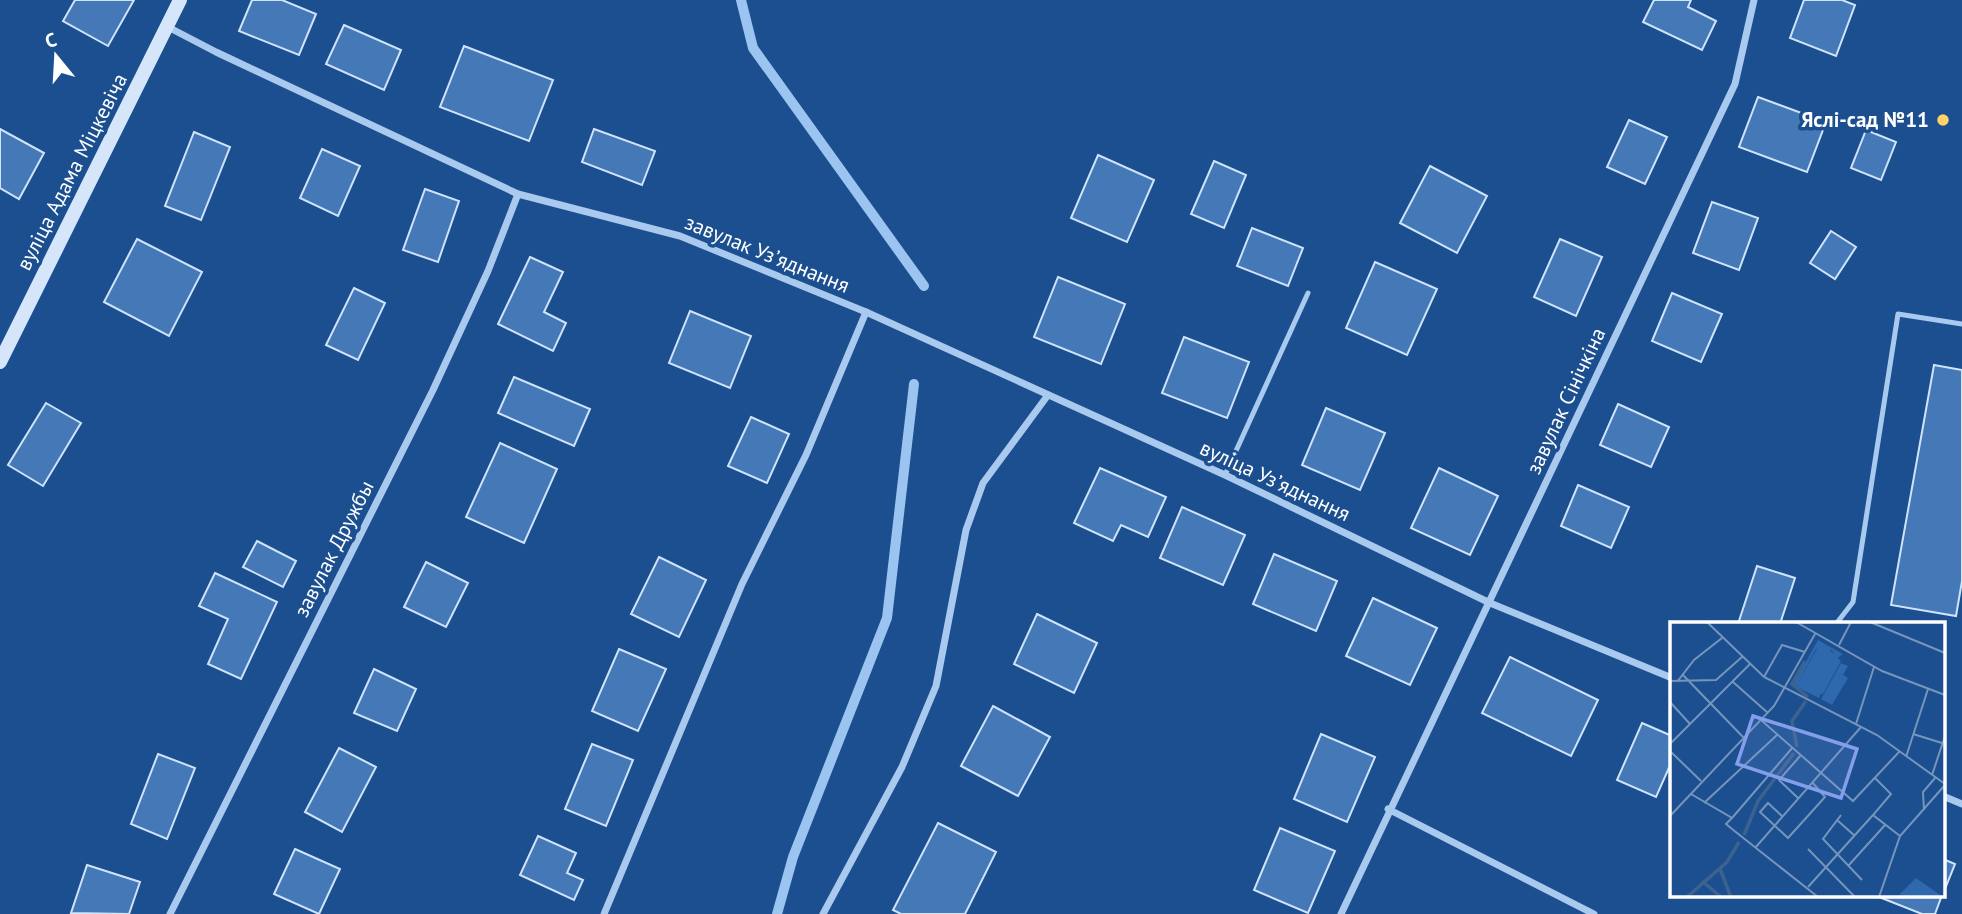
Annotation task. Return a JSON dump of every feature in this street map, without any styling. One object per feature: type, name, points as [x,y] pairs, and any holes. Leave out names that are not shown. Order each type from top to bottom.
[{"type":"street","name":"вуліца Адама Міцкевіча","points":[[0,362],[180,0]]},
{"type":"street","name":"завулак Сінічкіна","points":[[1340,914],[1735,84],[1754,0]]},
{"type":"street","name":"завулак Узʼяднання","points":[[168,27],[518,194],[680,236],[866,312],[806,455],[742,584],[604,914]]},
{"type":"street","name":"завулак Дружбы","points":[[170,914],[433,390],[488,271],[518,194]]},
{"type":"street","name":"вуліца Узʼяднання","points":[[866,312],[1225,475],[1490,603],[1670,678]]},
{"type":"street","points":[[824,914],[902,767],[936,686],[966,530],[983,484],[1048,395]]},
{"type":"street","points":[[1944,796],[1962,804]]},
{"type":"street","points":[[1388,809],[1594,914]]},
{"type":"lane","points":[[1225,475],[1308,293]]},
{"type":"lane","points":[[1838,622],[1853,602],[1898,314],[1962,324]]},
{"type":"building","points":[[75,0],[134,0],[108,46],[63,21]]},
{"type":"building","points":[[252,0],[282,0],[316,14],[299,55],[239,31]]},
{"type":"building","points":[[1654,0],[1691,0],[1688,7],[1716,21],[1702,50],[1643,22]]},
{"type":"building","points":[[1804,0],[1842,0],[1855,5],[1836,56],[1790,38]]},
{"type":"building","points":[[344,25],[401,50],[384,90],[326,64]]},
{"type":"building","points":[[464,46],[553,80],[529,141],[440,107]]},
{"type":"building","points":[[1758,97],[1826,122],[1807,172],[1739,147]]},
{"type":"building","points":[[1629,120],[1667,137],[1645,184],[1607,167]]},
{"type":"building","points":[[0,129],[44,153],[19,199],[0,188]]},
{"type":"building","points":[[594,129],[655,151],[642,185],[582,162]]},
{"type":"building","points":[[1866,130],[1896,142],[1881,180],[1851,168]]},
{"type":"building","points":[[194,132],[230,147],[201,220],[165,206]]},
{"type":"building","points":[[322,149],[360,166],[338,216],[300,198]]},
{"type":"building","points":[[1098,155],[1154,180],[1127,242],[1071,218]]},
{"type":"building","points":[[1214,161],[1246,175],[1224,228],[1191,214]]},
{"type":"building","points":[[1430,166],[1487,196],[1457,253],[1400,223]]},
{"type":"building","points":[[425,189],[459,201],[438,262],[403,250]]},
{"type":"building","points":[[1712,202],[1758,218],[1739,270],[1693,253]]},
{"type":"building","points":[[1252,228],[1303,248],[1288,286],[1237,266]]},
{"type":"building","points":[[1831,231],[1856,247],[1835,279],[1810,263]]},
{"type":"building","points":[[137,239],[202,272],[169,336],[104,302]]},
{"type":"building","points":[[1560,239],[1602,257],[1576,316],[1534,297]]},
{"type":"building","points":[[530,257],[563,272],[544,312],[566,323],[553,351],[498,324]]},
{"type":"building","points":[[1375,262],[1437,289],[1407,355],[1346,328]]},
{"type":"building","points":[[1058,277],[1125,304],[1101,364],[1034,337]]},
{"type":"building","points":[[354,288],[385,303],[358,360],[326,345]]},
{"type":"building","points":[[1672,293],[1722,314],[1701,362],[1652,341]]},
{"type":"building","points":[[690,311],[751,336],[730,388],[669,363]]},
{"type":"building","points":[[1184,337],[1249,362],[1227,418],[1162,393]]},
{"type":"building","points":[[1934,365],[1962,370],[1962,581],[1956,616],[1891,605]]},
{"type":"building","points":[[514,377],[590,409],[574,446],[498,413]]},
{"type":"building","points":[[46,403],[81,423],[43,486],[8,465]]},
{"type":"building","points":[[1618,404],[1669,427],[1651,467],[1600,445]]},
{"type":"building","points":[[1326,408],[1385,433],[1360,490],[1302,465]]},
{"type":"building","points":[[751,417],[789,434],[767,483],[728,466]]},
{"type":"building","points":[[500,443],[557,469],[524,543],[466,517]]},
{"type":"building","points":[[1100,468],[1166,497],[1148,537],[1121,525],[1113,541],[1074,523]]},
{"type":"building","points":[[1439,468],[1498,496],[1470,555],[1411,528]]},
{"type":"building","points":[[1578,485],[1629,507],[1611,548],[1561,526]]},
{"type":"building","points":[[1182,507],[1245,535],[1223,585],[1160,558]]},
{"type":"building","points":[[257,541],[296,561],[283,587],[243,567]]},
{"type":"building","points":[[1274,554],[1337,581],[1316,631],[1253,604]]},
{"type":"building","points":[[659,557],[706,580],[679,637],[631,614]]},
{"type":"building","points":[[426,562],[468,583],[446,627],[404,607]]},
{"type":"building","points":[[1757,566],[1795,578],[1781,622],[1739,622]]},
{"type":"building","points":[[215,573],[277,602],[241,679],[208,664],[228,619],[199,606]]},
{"type":"building","points":[[1373,598],[1437,628],[1410,685],[1346,656]]},
{"type":"building","points":[[1037,614],[1097,643],[1074,693],[1014,664]]},
{"type":"building","points":[[619,649],[666,669],[638,731],[592,711]]},
{"type":"building","points":[[1510,657],[1598,700],[1571,756],[1482,713]]},
{"type":"building","points":[[374,669],[416,689],[397,731],[354,713]]},
{"type":"building","points":[[993,706],[1050,737],[1018,796],[961,766]]},
{"type":"building","points":[[1642,723],[1670,735],[1670,766],[1656,797],[1617,780]]},
{"type":"building","points":[[1321,734],[1375,757],[1347,822],[1294,799]]},
{"type":"building","points":[[592,744],[633,760],[606,826],[565,809]]},
{"type":"building","points":[[339,748],[376,767],[342,832],[305,812]]},
{"type":"building","points":[[158,754],[195,768],[167,839],[131,824]]},
{"type":"building","points":[[938,823],[996,852],[965,914],[901,914],[893,910]]},
{"type":"building","points":[[1280,828],[1335,851],[1308,913],[1254,890]]},
{"type":"building","points":[[538,836],[576,853],[567,873],[583,880],[574,900],[520,875]]},
{"type":"building","points":[[295,849],[340,869],[319,914],[274,894]]},
{"type":"building","points":[[1944,859],[1955,864],[1944,892]]},
{"type":"building","points":[[87,865],[140,882],[129,914],[71,913]]},
{"type":"building","points":[[1879,897],[1941,897],[1935,914],[1922,914]]},
{"type":"waterway","points":[[741,0],[753,48],[924,286]]},
{"type":"waterway","points":[[777,914],[793,857],[887,618],[914,384]]},
{"type":"place","name":"Яслі-сад №11","points":[[1943,120]]}]
